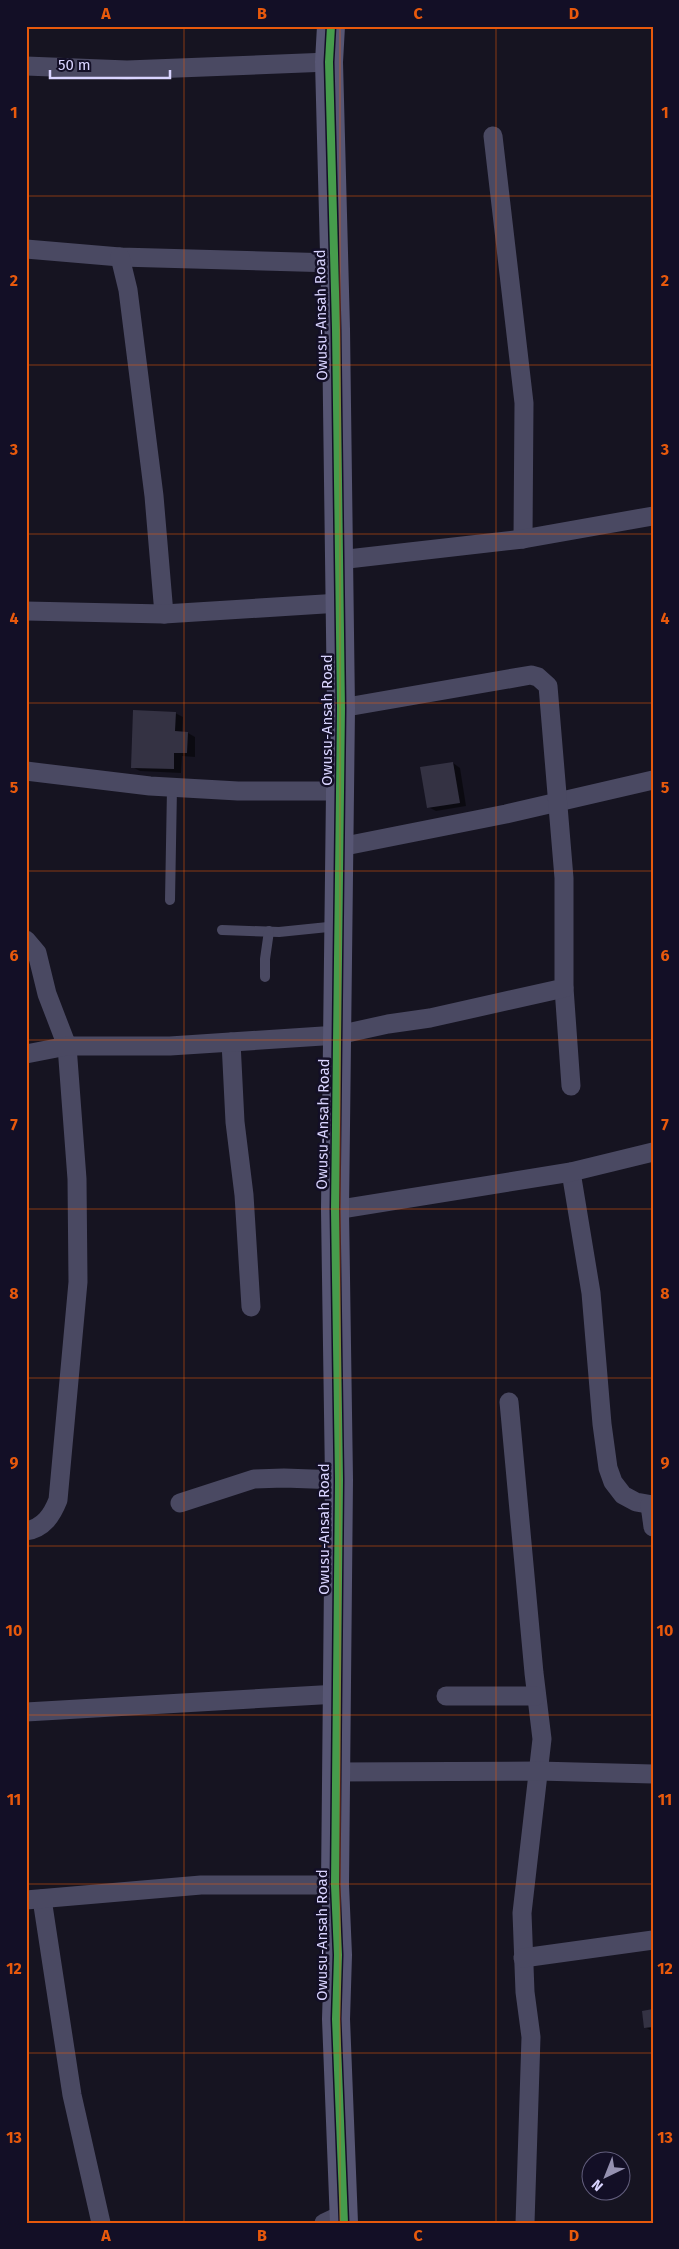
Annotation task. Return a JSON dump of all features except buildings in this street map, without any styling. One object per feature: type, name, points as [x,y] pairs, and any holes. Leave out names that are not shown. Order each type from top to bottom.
[{"type":"street","name":"Owusu-Ansah Road","points":[[331,26],[329,62],[340,603],[341,791],[335,1210],[339,1480],[336,1772],[338,1955],[336,2019],[337,2220]]},
{"type":"street","points":[[26,66],[127,70],[329,62]]},
{"type":"street","points":[[493,136],[524,403],[522,539]]},
{"type":"street","points":[[26,249],[120,257],[334,263]]},
{"type":"street","points":[[120,257],[128,290],[152,487],[164,614]]},
{"type":"street","points":[[339,560],[522,539],[653,516]]},
{"type":"street","points":[[26,611],[164,614],[340,603]]},
{"type":"street","points":[[340,708],[531,675],[538,677],[548,686],[564,887],[564,988],[571,1086]]},
{"type":"street","points":[[26,772],[172,788],[238,791],[341,791]]},
{"type":"street","points":[[340,847],[558,802],[653,780]]},
{"type":"street","points":[[26,940],[36,953],[47,994],[67,1046],[77,1179],[78,1282],[58,1500],[47,1521],[35,1530],[26,1531]]},
{"type":"street","points":[[26,1054],[67,1046],[170,1046],[338,1035],[388,1024],[430,1018],[564,988]]},
{"type":"street","points":[[231,1042],[235,1122],[244,1195],[251,1307]]},
{"type":"street","points":[[335,1210],[571,1172],[653,1152]]},
{"type":"street","points":[[571,1172],[591,1293],[602,1424],[608,1468],[613,1482],[623,1495],[636,1502],[651,1505],[653,1527]]},
{"type":"street","points":[[509,1402],[536,1696],[542,1740],[522,1913],[523,1958],[531,2037],[525,2223]]},
{"type":"street","points":[[180,1503],[254,1479],[339,1480]]},
{"type":"street","points":[[26,1712],[338,1694]]},
{"type":"street","points":[[446,1696],[536,1696]]},
{"type":"street","points":[[336,1772],[538,1771],[653,1774]]},
{"type":"street","points":[[101,2223],[72,2095],[34,1899],[201,1885],[336,1885]]},
{"type":"street","points":[[523,1958],[653,1940]]},
{"type":"lane","points":[[170,900],[172,788]]},
{"type":"lane","points":[[222,930],[268,932],[339,926]]},
{"type":"lane","points":[[266,977],[265,959],[268,932]]},
{"type":"cycle path","points":[[331,26],[329,62],[336,329],[341,708],[335,1210],[339,1480],[335,1885],[338,1955],[336,2019],[344,2223]]}]
